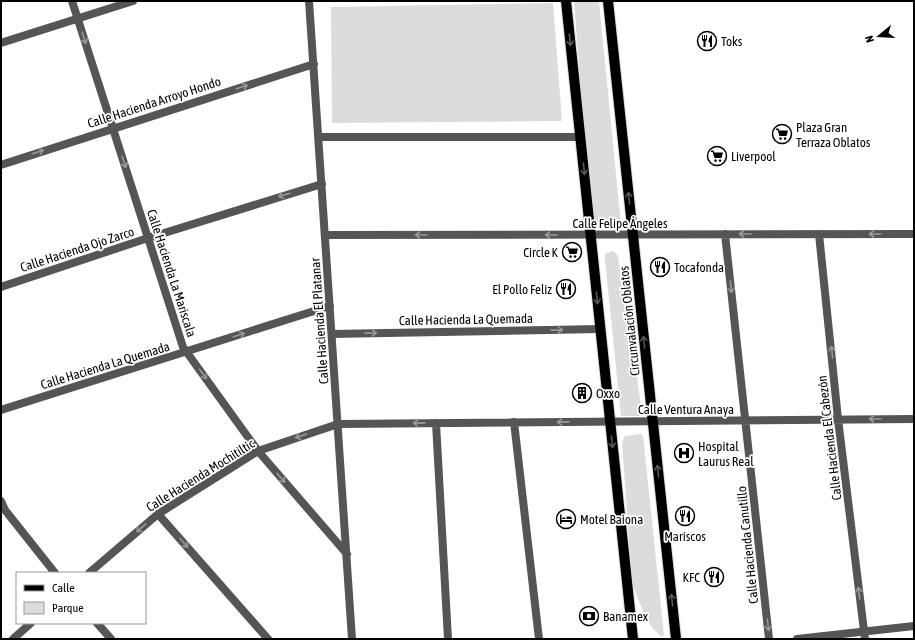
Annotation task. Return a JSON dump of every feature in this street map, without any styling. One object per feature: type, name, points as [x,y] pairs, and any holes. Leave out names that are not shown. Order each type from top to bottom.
[{"type":"main road","points":[[566,1],[633,639]]},
{"type":"main road","name":"Circunvalación Oblatos","points":[[608,1],[676,639]]},
{"type":"street","name":"Calle Hacienda La Mariscala","points":[[72,1],[184,348],[258,451],[346,554]]},
{"type":"street","points":[[1,43],[133,1]]},
{"type":"street","name":"Calle Hacienda El Platanar","points":[[309,1],[352,639]]},
{"type":"street","name":"Calle Hacienda Arroyo Hondo","points":[[1,164],[314,64]]},
{"type":"street","points":[[319,137],[580,137]]},
{"type":"street","name":"Calle Hacienda Ojo Zarco","points":[[1,287],[148,238],[322,184]]},
{"type":"street","name":"Calle Hacienda Canutillo","points":[[725,234],[769,639]]},
{"type":"street","name":"Calle Hacienda El Cabezón","points":[[819,234],[838,420],[865,635]]},
{"type":"street","name":"Calle Felipe Ángeles","points":[[325,235],[914,234]]},
{"type":"street","name":"Calle Hacienda La Quemada","points":[[1,410],[330,306]]},
{"type":"street","name":"Calle Hacienda La Quemada","points":[[332,334],[600,329]]},
{"type":"street","name":"Calle Ventura Anaya","points":[[338,424],[914,419]]},
{"type":"street","points":[[514,422],[539,639]]},
{"type":"street","points":[[436,423],[448,639]]},
{"type":"street","name":"Calle Hacienda Mochitiltic","points":[[90,572],[158,514],[258,451],[338,424]]},
{"type":"street","points":[[1,501],[5,510],[54,572]]},
{"type":"street","points":[[158,514],[268,639]]},
{"type":"street","points":[[13,639],[30,624]]},
{"type":"street","points":[[98,624],[111,639]]},
{"type":"street","points":[[797,639],[865,635],[914,626]]},
{"type":"green space","points":[[574,1],[599,1],[621,225],[596,229],[588,190]]},
{"type":"green space","points":[[553,3],[562,121],[332,123],[331,7]]},
{"type":"green space","points":[[612,251],[618,256],[631,353],[637,376],[642,416],[621,416],[605,260],[605,254]]},
{"type":"green space","points":[[641,434],[643,436],[664,635],[662,637],[654,630],[646,619],[632,584],[622,442],[625,436]]},
{"type":"place","name":"Toks","points":[[707,41]]},
{"type":"place","name":"Plaza Gran Terraza Oblatos","points":[[782,134]]},
{"type":"place","name":"Liverpool","points":[[717,156]]},
{"type":"place","name":"Circle K","points":[[572,252]]},
{"type":"place","name":"Tocafonda","points":[[660,267]]},
{"type":"place","name":"El Pollo Feliz","points":[[566,289]]},
{"type":"place","name":"Oxxo","points":[[582,393]]},
{"type":"place","name":"Hospital Laurus Real","points":[[684,453]]},
{"type":"place","name":"Mariscos","points":[[685,516]]},
{"type":"place","name":"Motel Baiona","points":[[566,519]]},
{"type":"place","name":"KFC","points":[[714,577]]},
{"type":"place","name":"Banamex","points":[[589,616]]}]
